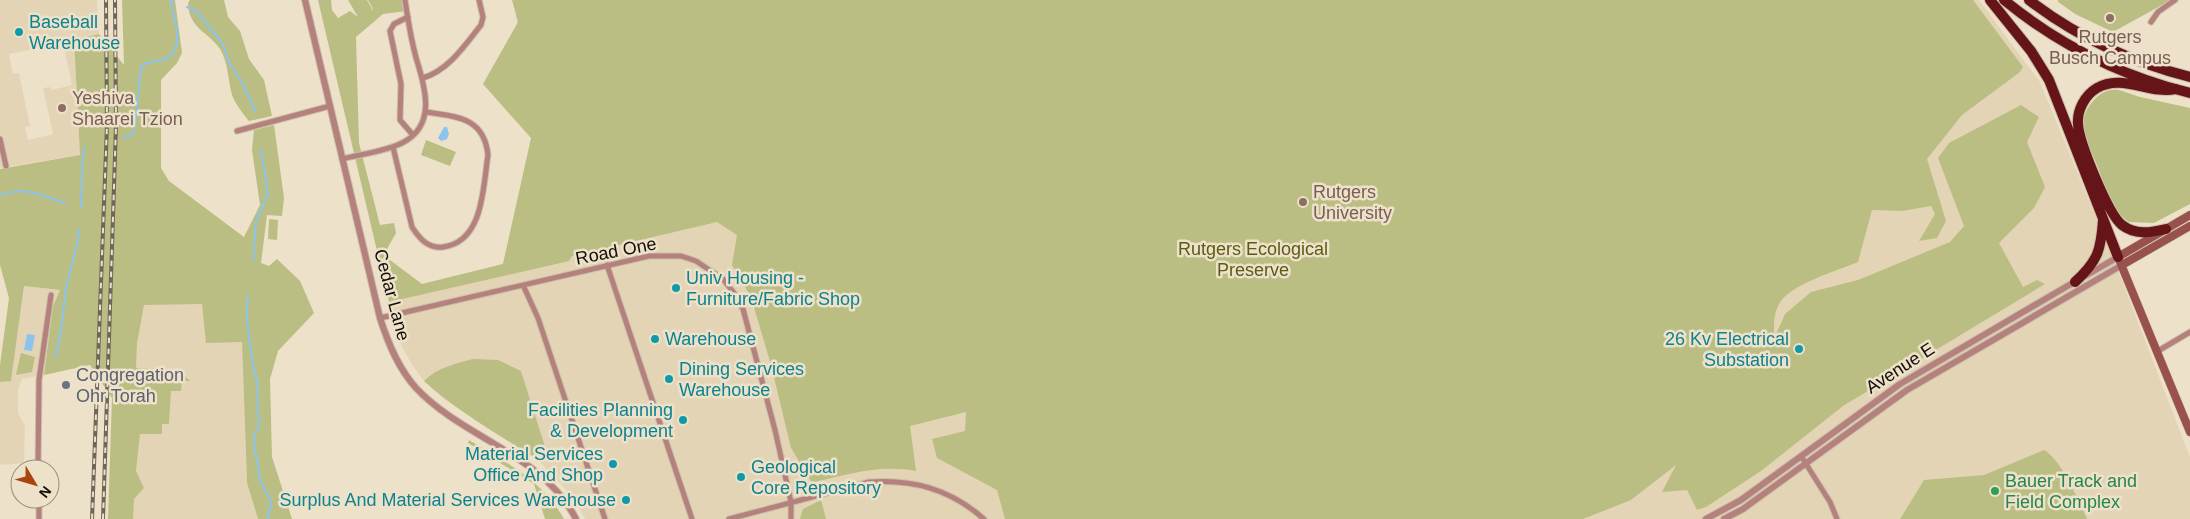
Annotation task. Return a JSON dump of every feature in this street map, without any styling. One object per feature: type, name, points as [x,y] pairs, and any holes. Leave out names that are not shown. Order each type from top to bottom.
[{"type":"highway","points":[[1990,0],[2031,51],[2043,70],[2120,261]]},
{"type":"highway","points":[[2004,0],[2048,32],[2091,58],[2141,78],[2190,93]]},
{"type":"highway","points":[[2029,0],[2064,25],[2100,45],[2151,66],[2190,77]]},
{"type":"highway","points":[[2166,229],[2154,232],[2135,232],[2124,227],[2114,218],[2107,206],[2081,138],[2078,119],[2085,100],[2094,90],[2105,84],[2123,83],[2166,91],[2176,89]]},
{"type":"highway","points":[[2075,282],[2086,272],[2097,256],[2101,245],[2103,217]]},
{"type":"main road","points":[[2120,261],[2166,229],[2190,216]]},
{"type":"main road","points":[[2120,261],[2190,226]]},
{"type":"main road","points":[[2120,261],[2190,432]]},
{"type":"street","name":"Cedar Lane","points":[[305,0],[380,318],[389,346],[400,366],[416,388],[450,417],[518,458],[538,473],[562,496],[576,519]]},
{"type":"street","points":[[342,159],[393,147],[413,135],[422,123],[427,102],[406,0]]},
{"type":"street","points":[[423,78],[436,74],[444,67],[482,26],[483,18],[479,0]]},
{"type":"street","points":[[2150,22],[2158,12],[2175,0]]},
{"type":"street","points":[[408,17],[394,24],[390,31],[401,84],[400,120],[413,135]]},
{"type":"street","points":[[237,131],[330,106]]},
{"type":"street","points":[[393,147],[412,226],[420,238],[436,247],[449,245],[461,240],[471,229],[478,214],[488,155],[487,148],[481,134],[471,122],[459,117],[426,112]]},
{"type":"street","points":[[0,139],[6,166]]},
{"type":"street","name":"Road One","points":[[380,318],[649,256],[681,256],[710,268],[723,279],[742,309],[775,430],[791,502],[791,519]]},
{"type":"street","name":"Avenue E","points":[[1706,519],[1741,500],[1900,384],[2075,282],[2120,261]]},
{"type":"street","name":"Avenue E","points":[[1724,519],[1743,509],[1907,390],[2120,261]]},
{"type":"street","points":[[607,265],[692,519]]},
{"type":"street","points":[[523,284],[538,318],[605,519]]},
{"type":"street","points":[[38,459],[39,380],[50,295]]},
{"type":"street","points":[[2158,351],[2190,332]]},
{"type":"street","points":[[1801,456],[1830,502],[1837,519]]},
{"type":"street","points":[[729,519],[869,482],[909,482],[934,488],[952,495],[984,519]]},
{"type":"shaded area","points":[[0,0],[97,0],[99,34],[74,40],[80,155],[0,168]],"holes":[[[63,43],[72,85],[52,90],[50,87],[43,88],[53,134],[28,140],[25,127],[30,126],[19,73],[13,74],[9,54]]]},
{"type":"shaded area","name":"Rutgers Ecological Preserve","points":[[514,0],[1979,0],[2040,82],[2121,278],[2190,457],[2190,519],[585,519],[573,497],[537,459],[444,399],[424,381],[412,365],[397,337],[389,302],[422,284],[503,264],[532,138]]},
{"type":"shaded area","points":[[24,286],[60,290],[53,306],[44,375],[22,379],[18,389],[18,413],[25,426],[24,459],[10,459],[10,464],[0,465],[0,382],[11,380]]},
{"type":"shaded area","points":[[144,304],[202,304],[242,342],[247,483],[258,519],[129,519],[137,344]]},
{"type":"green space","points":[[122,0],[175,0],[182,53],[177,63],[161,80],[161,168],[169,181],[244,237],[260,205],[252,150],[254,130],[274,125],[284,198],[282,216],[267,215],[261,263],[269,266],[277,259],[300,281],[314,313],[278,351],[270,379],[272,457],[292,519],[258,519],[247,483],[242,342],[206,343],[202,304],[144,305],[137,344],[136,368],[178,370],[190,381],[182,381],[181,391],[171,391],[169,424],[162,424],[162,434],[140,434],[136,471],[144,488],[134,499],[133,519],[108,519],[112,398],[90,365],[44,375],[53,306],[60,290],[24,286],[11,381],[0,382],[0,365],[9,298],[0,265],[0,169],[80,155],[74,40],[99,34],[124,65]]},
{"type":"green space","points":[[190,0],[224,0],[228,17],[240,31],[249,59],[264,80],[272,116],[249,121],[242,112],[232,95],[223,54],[216,43],[192,19],[188,3]]},
{"type":"green space","name":"Rutgers Ecological Preserve","points":[[318,0],[331,0],[332,10],[338,18],[350,11],[358,17],[348,0],[367,0],[372,9],[370,11],[373,9],[368,0],[405,0],[407,11],[383,14],[356,37],[359,143],[380,225],[394,223],[396,233],[387,249],[386,257],[422,284],[503,264],[531,138],[483,84],[518,22],[512,0],[1973,0],[2023,67],[2020,72],[1962,115],[1927,159],[1946,221],[1937,238],[1919,241],[1935,214],[1931,206],[1902,211],[1872,210],[1858,262],[1803,284],[1785,297],[1779,304],[1776,312],[1774,339],[1785,314],[1811,292],[1858,280],[1950,242],[1964,226],[1938,158],[1949,143],[2021,105],[2039,117],[2027,142],[2045,187],[2034,208],[1999,243],[2023,287],[2037,280],[2045,284],[1843,406],[1761,471],[1706,507],[1697,510],[1687,490],[1662,492],[1676,465],[1631,500],[1583,519],[1005,519],[997,490],[937,458],[932,439],[965,431],[966,412],[910,426],[916,471],[878,469],[814,482],[811,481],[791,448],[771,365],[751,297],[732,265],[737,235],[717,222],[572,256],[569,261],[389,302]]},
{"type":"green space","name":"Rutgers Busch Campus","points":[[2171,0],[2113,32],[2075,14],[2057,1]]},
{"type":"green space","points":[[2119,90],[2140,97],[2190,108],[2190,204],[2154,223],[2129,222],[2113,205],[2087,142],[2084,125],[2088,108],[2103,93]]},
{"type":"green space","points":[[426,140],[456,152],[450,166],[421,155]]},
{"type":"green space","points":[[269,219],[278,220],[277,240],[268,239]]},
{"type":"green space","points":[[21,353],[35,357],[32,372],[16,375]]},
{"type":"green space","points":[[473,359],[498,360],[521,371],[546,450],[544,458],[537,459],[494,432],[451,403],[424,381],[441,369]]},
{"type":"green space","points":[[469,440],[522,473],[545,493],[564,519],[545,519],[534,484],[468,443]]},
{"type":"green space","name":"Bauer Track and Field Complex","points":[[2044,450],[2057,462],[2063,471],[2087,519],[1900,519],[1924,480],[1984,475]]},
{"type":"green space","points":[[821,500],[826,519],[800,519],[803,509]]},
{"type":"water","points":[[444,127],[447,127],[449,134],[447,139],[441,141],[438,138]]},
{"type":"water","points":[[27,334],[35,335],[32,351],[24,350]]},
{"type":"waterway","points":[[124,138],[133,134],[141,67],[150,62],[166,59],[176,48],[176,23],[170,0]]},
{"type":"waterway","points":[[187,7],[198,13],[223,44],[229,63],[242,82],[255,111]]},
{"type":"waterway","points":[[81,207],[82,165],[85,147]]},
{"type":"waterway","points":[[253,261],[256,221],[268,194],[261,149]]},
{"type":"waterway","points":[[0,195],[9,192],[25,191],[65,203]]},
{"type":"waterway","points":[[56,357],[67,283],[76,250],[79,229]]},
{"type":"waterway","points":[[248,296],[248,324],[257,383],[260,424],[255,434],[254,444],[260,479],[271,502],[268,519]]},
{"type":"railway","points":[[92,519],[107,125],[106,0]]},
{"type":"railway","points":[[103,519],[116,126],[115,0]]},
{"type":"place","name":"Rutgers Busch Campus","points":[[2110,18]]},
{"type":"place","name":"Baseball Warehouse","points":[[19,32]]},
{"type":"place","name":"Yeshiva Shaarei Tzion","points":[[62,108]]},
{"type":"place","name":"Rutgers University","points":[[1303,202]]},
{"type":"place","name":"Univ Housing - Furniture/Fabric Shop","points":[[676,288]]},
{"type":"place","name":"Warehouse","points":[[655,339]]},
{"type":"place","name":"26 Kv Electrical Substation","points":[[1799,349]]},
{"type":"place","name":"Dining Services Warehouse","points":[[669,379]]},
{"type":"place","name":"Congregation Ohr Torah","points":[[66,385]]},
{"type":"place","name":"Facilities Planning & Development","points":[[683,420]]},
{"type":"place","name":"Material Services Office And Shop","points":[[613,464]]},
{"type":"place","name":"Geological Core Repository","points":[[741,477]]},
{"type":"place","name":"Bauer Track and Field Complex","points":[[1995,491]]},
{"type":"place","name":"Surplus And Material Services Warehouse","points":[[626,500]]}]
